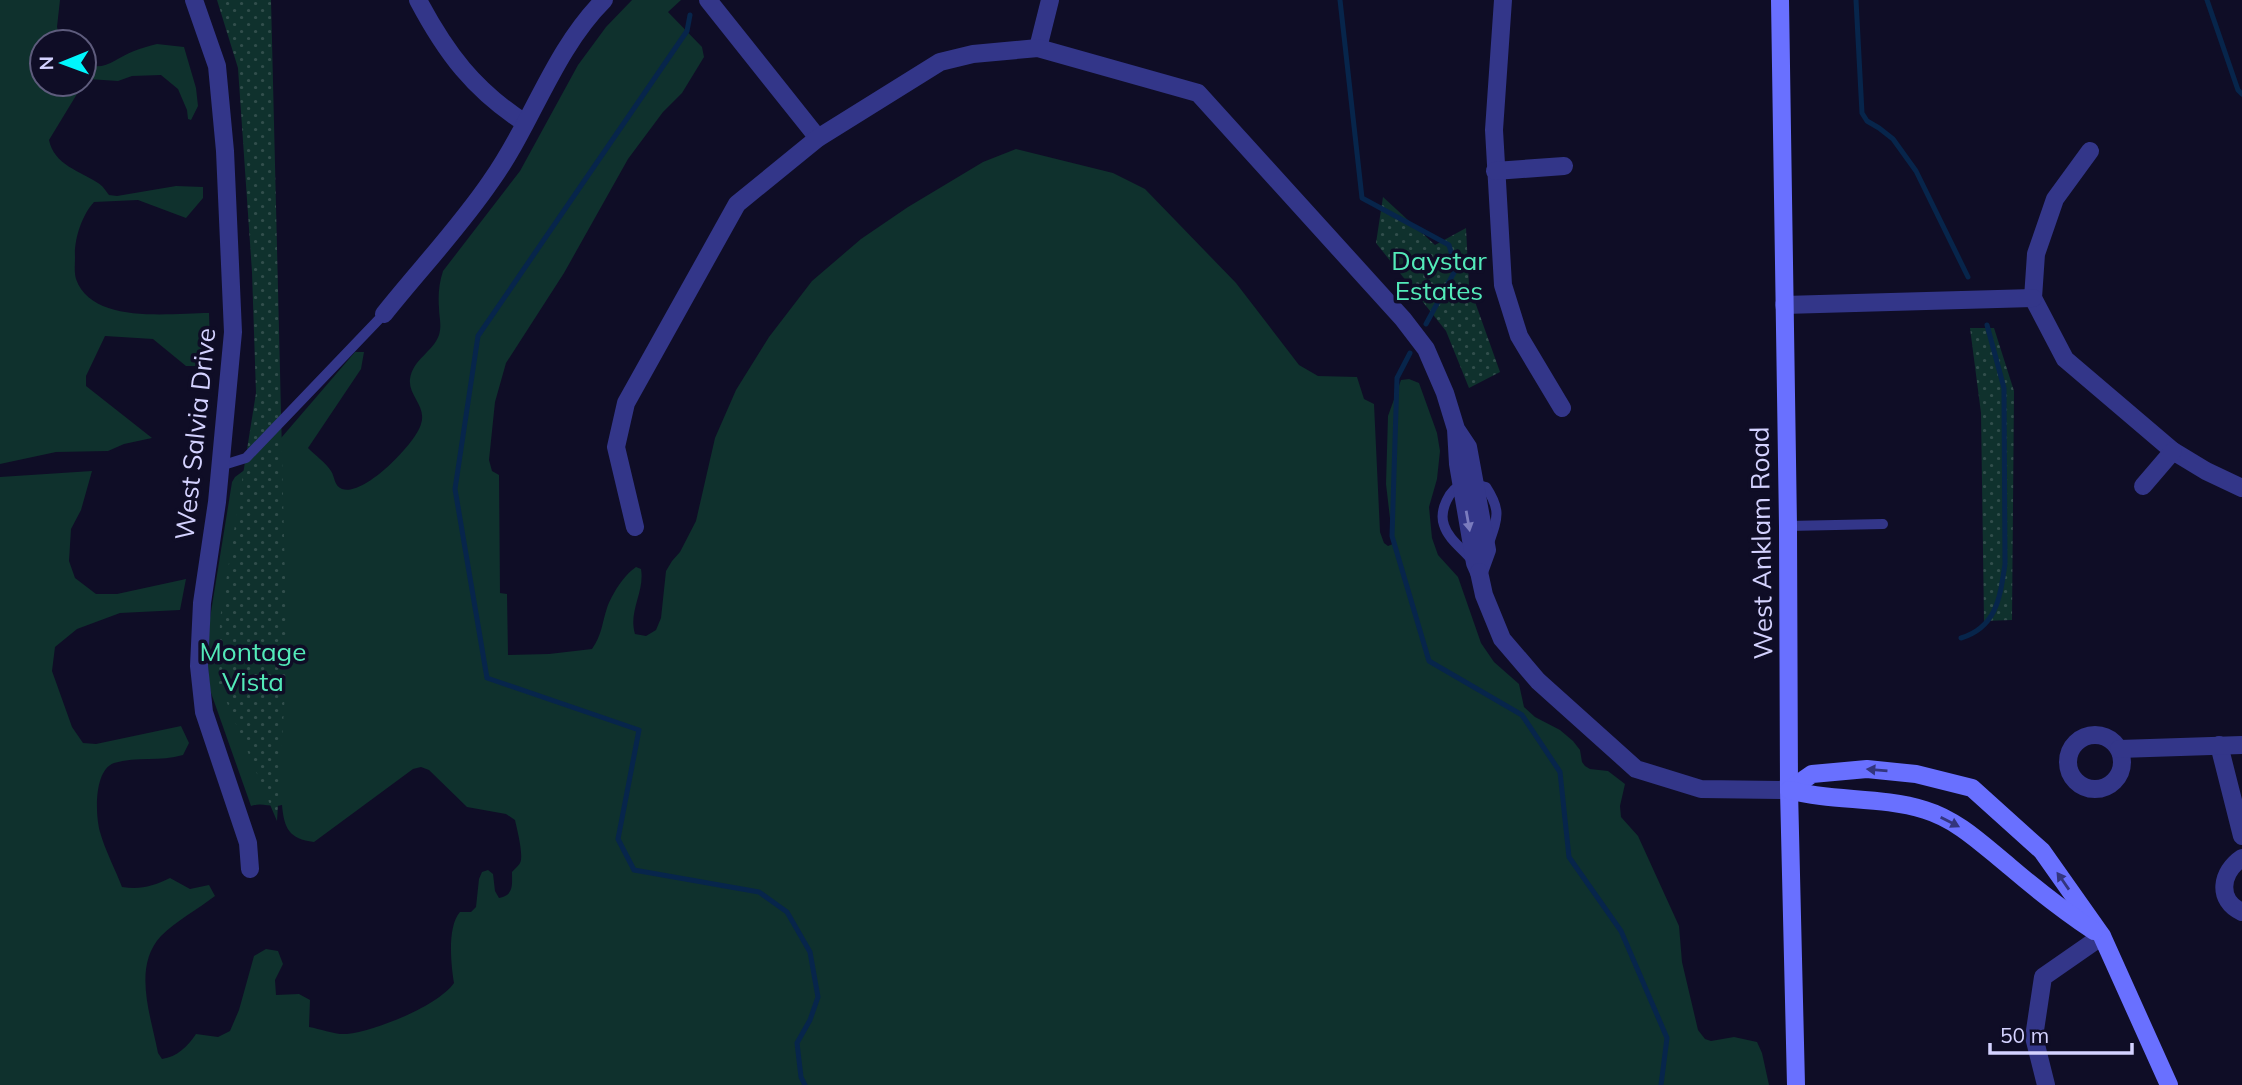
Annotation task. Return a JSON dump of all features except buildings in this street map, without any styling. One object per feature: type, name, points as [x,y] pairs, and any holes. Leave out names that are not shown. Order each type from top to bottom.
[{"type":"main road","name":"West Anklam Road","points":[[1780,0],[1789,790],[1796,1085]]},
{"type":"main road","points":[[1789,790],[1812,774],[1867,769],[1916,774],[1972,788],[2042,851],[2102,936],[2169,1085]]},
{"type":"main road","points":[[1789,790],[1816,798],[1881,800],[1927,810],[1959,826],[2059,908],[2102,936]]},
{"type":"street","name":"West Salvia Drive","points":[[194,0],[217,66],[225,151],[233,332],[220,466],[202,603],[199,666],[204,712],[248,843],[250,869]]},
{"type":"street","points":[[418,0],[433,30],[467,76],[495,104],[524,123]]},
{"type":"street","points":[[383,314],[492,181],[567,48],[604,0]]},
{"type":"street","points":[[708,0],[818,138]]},
{"type":"street","points":[[1038,48],[1051,0]]},
{"type":"street","points":[[1503,0],[1494,130],[1500,264],[1508,307],[1519,336],[1562,408]]},
{"type":"street","points":[[635,527],[616,447],[626,403],[737,204],[818,138],[940,62],[973,54],[1038,48],[1198,93],[1403,319],[1426,349],[1445,393],[1456,429],[1468,484],[1484,595],[1502,639],[1538,681],[1636,769],[1701,789],[1789,790]]},
{"type":"street","points":[[2090,151],[2055,199],[2036,254],[2032,298],[2065,359],[2173,451],[2242,488]]},
{"type":"street","points":[[1495,171],[1564,166]]},
{"type":"street","points":[[1784,305],[2032,298]]},
{"type":"street","points":[[2143,486],[2173,451]]},
{"type":"street","points":[[2219,745],[2242,836]]},
{"type":"street","points":[[2119,749],[2242,745]]},
{"type":"street","points":[[2242,858],[2228,870],[2223,888],[2231,905],[2242,912]]},
{"type":"street","points":[[2046,1085],[2034,1037],[2043,977],[2102,936]]},
{"type":"lane","points":[[220,466],[246,458],[383,314]]},
{"type":"lane","points":[[1468,484],[1486,487],[1496,503],[1496,522],[1480,562],[1449,535],[1443,523],[1444,510],[1450,495],[1468,484]]},
{"type":"lane","points":[[1788,526],[1883,524]]},
{"type":"green space","points":[[0,0],[60,0],[57,28],[28,28],[28,98],[74,98],[49,140],[56,156],[99,184],[109,195],[176,186],[203,187],[203,198],[186,218],[138,200],[94,202],[82,220],[77,235],[76,279],[85,294],[98,304],[115,310],[154,314],[209,313],[210,345],[200,366],[186,366],[153,339],[105,336],[86,376],[86,386],[152,438],[124,444],[108,451],[56,452],[0,464]]},
{"type":"green space","name":"Montage Vista","points":[[217,0],[271,0],[287,660],[277,821],[219,684],[220,619],[256,393],[252,272],[238,68]]},
{"type":"green space","points":[[632,0],[681,0],[668,12],[702,47],[704,57],[682,93],[663,112],[628,159],[564,273],[506,363],[495,402],[489,460],[492,471],[499,475],[500,593],[507,594],[508,655],[592,649],[612,597],[636,567],[641,569],[642,577],[634,617],[635,634],[646,636],[656,630],[661,618],[666,571],[680,552],[696,521],[715,438],[736,390],[769,337],[812,281],[861,239],[983,162],[1016,149],[1113,173],[1145,189],[1236,283],[1299,365],[1318,376],[1357,377],[1364,399],[1374,404],[1380,532],[1388,546],[1393,544],[1386,484],[1388,416],[1401,380],[1409,379],[1419,383],[1437,433],[1440,451],[1437,479],[1429,507],[1432,538],[1438,555],[1458,577],[1481,643],[1494,662],[1519,684],[1524,707],[1573,741],[1580,750],[1585,766],[1608,771],[1625,784],[1620,806],[1621,817],[1638,836],[1679,926],[1682,962],[1698,1030],[1705,1039],[1711,1041],[1734,1037],[1757,1042],[1769,1085],[0,1085],[0,477],[92,471],[81,510],[71,529],[69,561],[75,578],[96,594],[117,594],[186,579],[180,610],[120,613],[77,629],[55,647],[52,671],[72,727],[83,743],[96,744],[181,726],[189,743],[183,755],[114,763],[107,767],[103,774],[98,793],[97,815],[100,832],[122,887],[147,887],[170,878],[190,889],[209,885],[215,896],[161,936],[152,948],[147,962],[145,977],[148,1008],[158,1053],[162,1059],[182,1050],[196,1034],[218,1037],[230,1031],[239,1010],[254,956],[266,949],[278,951],[283,964],[275,980],[276,995],[299,994],[310,1000],[309,1027],[347,1034],[405,1016],[446,992],[454,983],[451,946],[453,927],[460,912],[471,912],[476,907],[482,872],[488,870],[493,874],[495,891],[499,898],[510,892],[512,872],[521,860],[515,820],[506,814],[467,807],[429,770],[421,767],[413,769],[314,842],[299,838],[289,831],[282,805],[251,806],[210,690],[207,656],[210,618],[232,482],[269,452],[355,352],[364,352],[361,369],[308,448],[329,468],[339,488],[352,489],[363,485],[388,467],[417,433],[422,412],[412,391],[410,379],[415,366],[439,335],[439,294],[443,271],[520,171],[578,65],[606,27]]},
{"type":"green space","points":[[157,44],[184,47],[196,88],[198,106],[191,120],[188,119],[178,89],[161,75],[132,76],[118,81],[98,80],[98,66]]},
{"type":"green space","name":"Daystar Estates","points":[[1383,197],[1435,245],[1466,228],[1469,285],[1500,372],[1469,388],[1446,331],[1376,243]]},
{"type":"green space","points":[[1970,328],[1994,328],[2014,391],[2012,620],[1984,621],[1981,413]]},
{"type":"waterway","points":[[1340,0],[1362,198],[1449,245],[1456,269],[1426,324]]},
{"type":"waterway","points":[[1856,0],[1862,113],[1867,121],[1893,139],[1916,171],[1968,277]]},
{"type":"waterway","points":[[2207,0],[2238,90],[2242,94]]},
{"type":"waterway","points":[[690,15],[687,31],[478,336],[455,489],[487,678],[639,730],[618,839],[634,870],[759,892],[787,912],[810,952],[818,997],[810,1020],[797,1043],[801,1077],[805,1085]]},
{"type":"waterway","points":[[1961,638],[1982,626],[1995,609],[2005,564],[2004,388],[1987,325]]},
{"type":"waterway","points":[[1410,353],[1397,378],[1392,536],[1429,661],[1522,715],[1560,772],[1569,857],[1621,931],[1667,1038],[1661,1085]]}]
